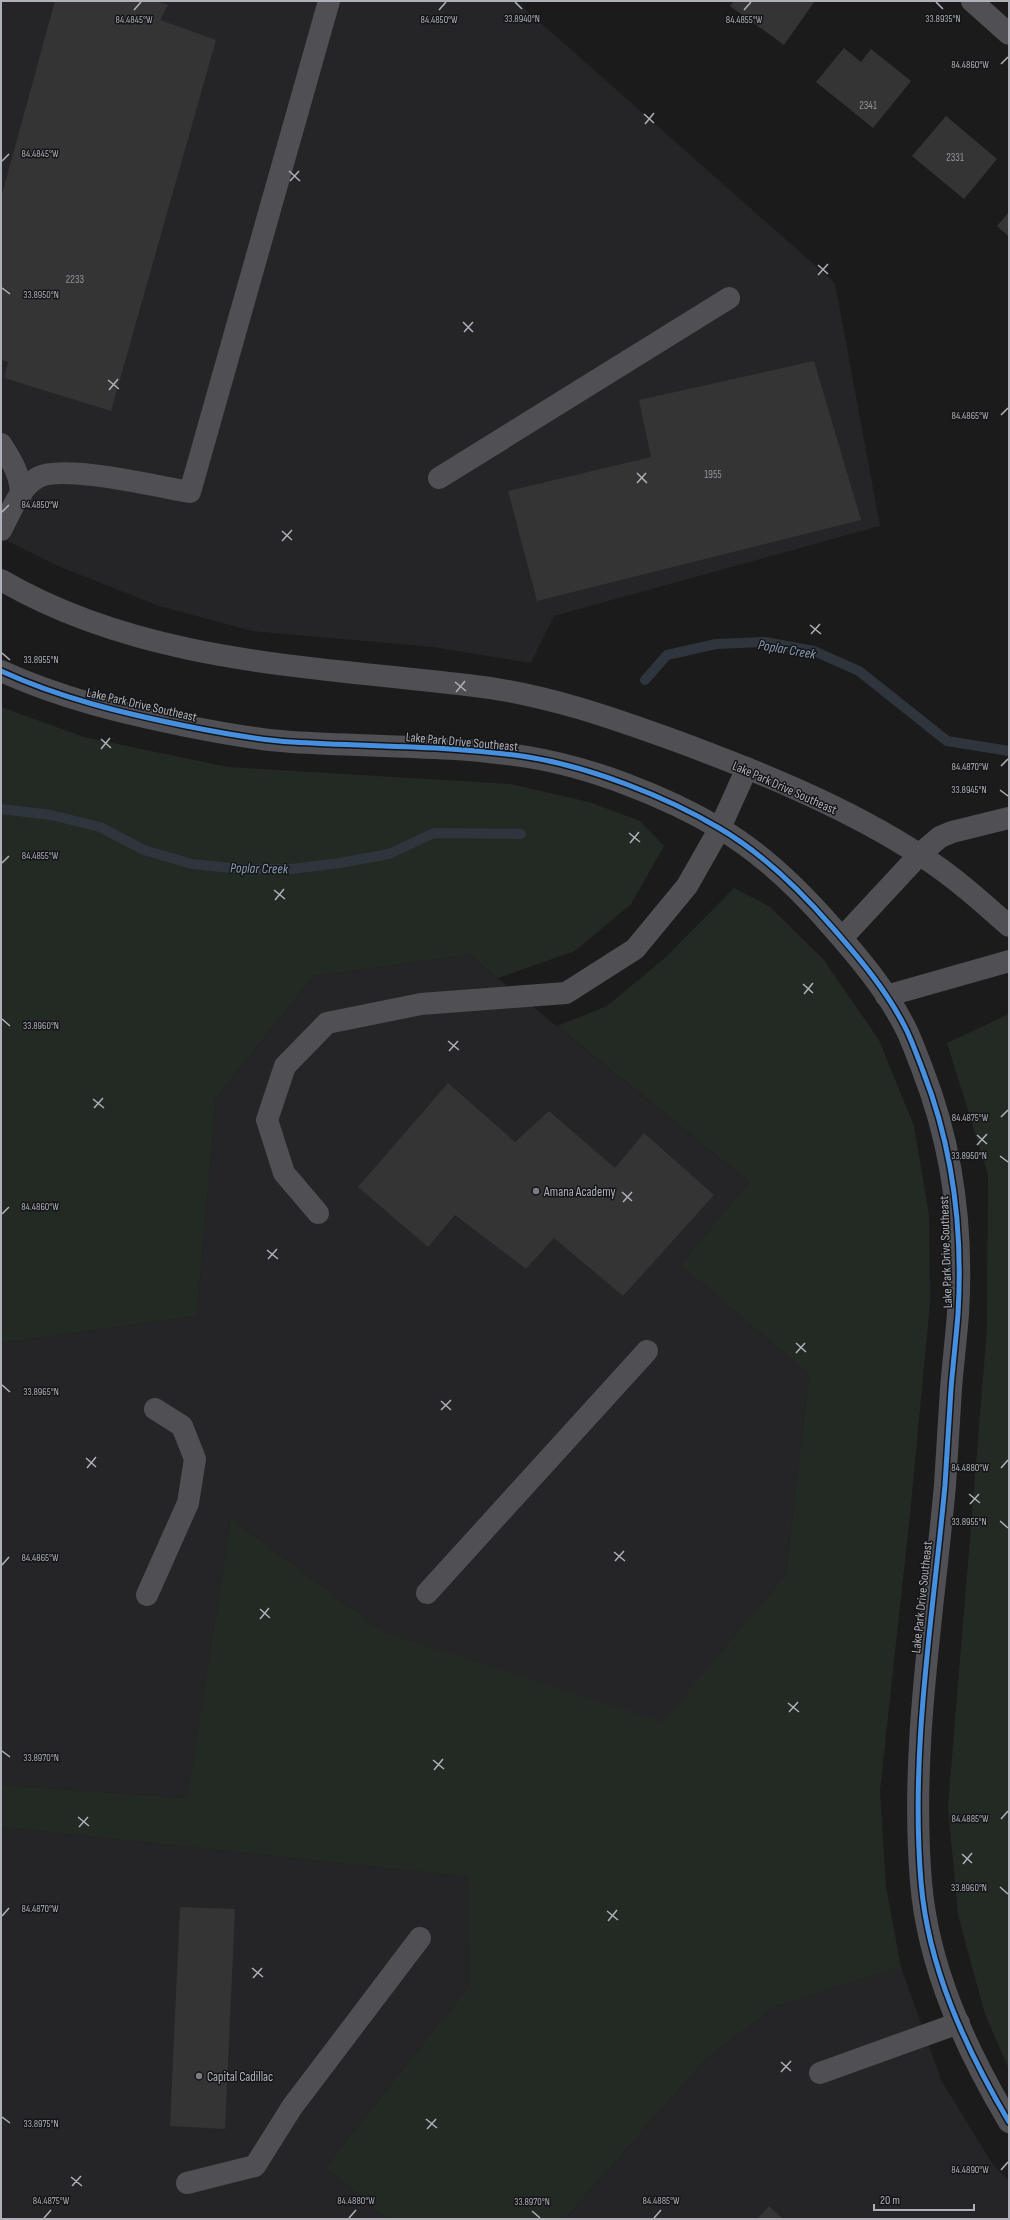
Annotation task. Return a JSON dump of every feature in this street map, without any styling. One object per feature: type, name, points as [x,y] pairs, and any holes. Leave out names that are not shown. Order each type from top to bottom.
[{"type":"street","points":[[1,530],[21,495],[36,478],[44,475],[76,473],[190,492],[329,1]]},
{"type":"street","points":[[972,1],[1009,34]]},
{"type":"street","points":[[439,478],[729,298]]},
{"type":"street","points":[[1,444],[16,470],[21,485],[21,495]]},
{"type":"street","name":"Lake Park Drive Southeast","points":[[1,580],[20,591],[78,616],[141,638],[211,655],[382,677],[477,686],[536,697],[607,716],[747,768],[864,823],[920,854],[972,892],[1009,926]]},
{"type":"street","name":"Lake Park Drive Southeast","points":[[1,671],[66,697],[132,715],[212,731],[287,742],[382,745],[530,757],[600,775],[659,798],[720,828],[752,850],[815,907],[865,965],[907,1030],[935,1103],[953,1183],[958,1224],[958,1310],[944,1488],[932,1593],[922,1712],[918,1799],[921,1885],[928,1928],[937,1967],[966,2042],[1009,2122]]},
{"type":"street","points":[[318,1213],[284,1173],[267,1120],[285,1066],[326,1023],[421,1004],[566,993],[635,949],[686,886],[720,828],[747,768]]},
{"type":"street","points":[[842,938],[920,854],[940,837],[952,832],[1009,818]]},
{"type":"street","points":[[886,996],[1009,961]]},
{"type":"street","points":[[427,1593],[647,1351]]},
{"type":"street","points":[[147,1595],[188,1503],[195,1459],[182,1426],[155,1409]]},
{"type":"street","points":[[187,2183],[255,2166],[292,2107],[420,1938]]},
{"type":"street","points":[[820,2073],[958,2023]]},
{"type":"shaded area","points":[[1,1],[516,1],[835,283],[880,526],[554,616],[531,663],[433,647],[252,631],[159,606],[58,566],[1,538]]},
{"type":"shaded area","points":[[1,707],[84,737],[228,767],[510,784],[589,802],[640,821],[664,846],[631,904],[575,951],[498,978],[469,955],[314,976],[216,1098],[197,1316],[1,1343]]},
{"type":"shaded area","points":[[734,888],[769,906],[823,959],[879,1040],[914,1126],[929,1215],[930,1303],[910,1515],[880,1790],[886,1887],[901,1967],[774,2007],[706,2059],[565,2219],[387,2219],[325,2167],[470,1985],[469,1877],[1,1827],[1,1785],[187,1798],[231,1518],[382,1631],[663,1722],[786,1574],[809,1374],[680,1265],[749,1182],[557,1026],[607,1006],[666,957]]},
{"type":"shaded area","points":[[469,955],[749,1182],[680,1265],[809,1374],[786,1574],[663,1723],[382,1631],[231,1518],[187,1798],[1,1785],[1,1343],[197,1316],[216,1098],[314,976]]},
{"type":"shaded area","points":[[1009,1014],[1009,2069],[985,2014],[958,1915],[948,1807],[987,1329],[988,1174],[947,1043]]},
{"type":"shaded area","name":"Capital Cadillac","points":[[1,1827],[470,1877],[470,1985],[325,2167],[387,2219],[1,2219]]},
{"type":"shaded area","points":[[901,1967],[941,2080],[992,2163],[1009,2181],[1009,2219],[565,2219],[706,2059],[774,2007]]},
{"type":"building","points":[[55,1],[155,1],[168,5],[160,20],[216,40],[111,411],[4,378],[8,362],[1,360],[1,198]]},
{"type":"building","points":[[734,1],[814,2],[784,45],[730,6]]},
{"type":"building","points":[[844,48],[861,62],[871,49],[911,81],[873,128],[816,82]]},
{"type":"building","points":[[946,116],[997,159],[964,199],[912,156]]},
{"type":"building","points":[[1009,212],[1009,237],[997,226]]},
{"type":"building","points":[[814,361],[861,520],[537,601],[508,491],[651,457],[639,400]]},
{"type":"building","name":"Amana Academy","points":[[448,1083],[515,1142],[549,1111],[615,1168],[644,1133],[714,1195],[623,1296],[554,1238],[526,1269],[455,1215],[428,1247],[358,1187]]},
{"type":"building","points":[[180,1907],[235,1909],[225,2129],[170,2126]]},
{"type":"building","points":[[769,2206],[783,2219],[757,2219]]},
{"type":"waterway","name":"Poplar Creek","points":[[645,680],[667,655],[716,644],[765,642],[814,651],[859,671],[947,741],[1009,751]]},
{"type":"waterway","name":"Poplar Creek","points":[[1,809],[51,815],[100,827],[144,850],[192,864],[241,869],[291,869],[340,863],[389,854],[434,833],[521,834]]},
{"type":"cycle path","points":[[1,671],[23,681],[92,704],[162,721],[226,734],[292,742],[440,748],[499,753],[552,762],[601,775],[651,794],[698,816],[735,838],[765,860],[819,913],[873,976],[907,1031],[933,1100],[949,1160],[954,1190],[959,1252],[958,1314],[951,1389],[945,1485],[924,1683],[918,1782],[918,1832],[921,1882],[925,1914],[932,1946],[952,2007],[978,2066],[1009,2122]]},
{"type":"place","name":"Amana Academy","points":[[536,1191]]},
{"type":"place","name":"Capital Cadillac","points":[[199,2076]]}]
